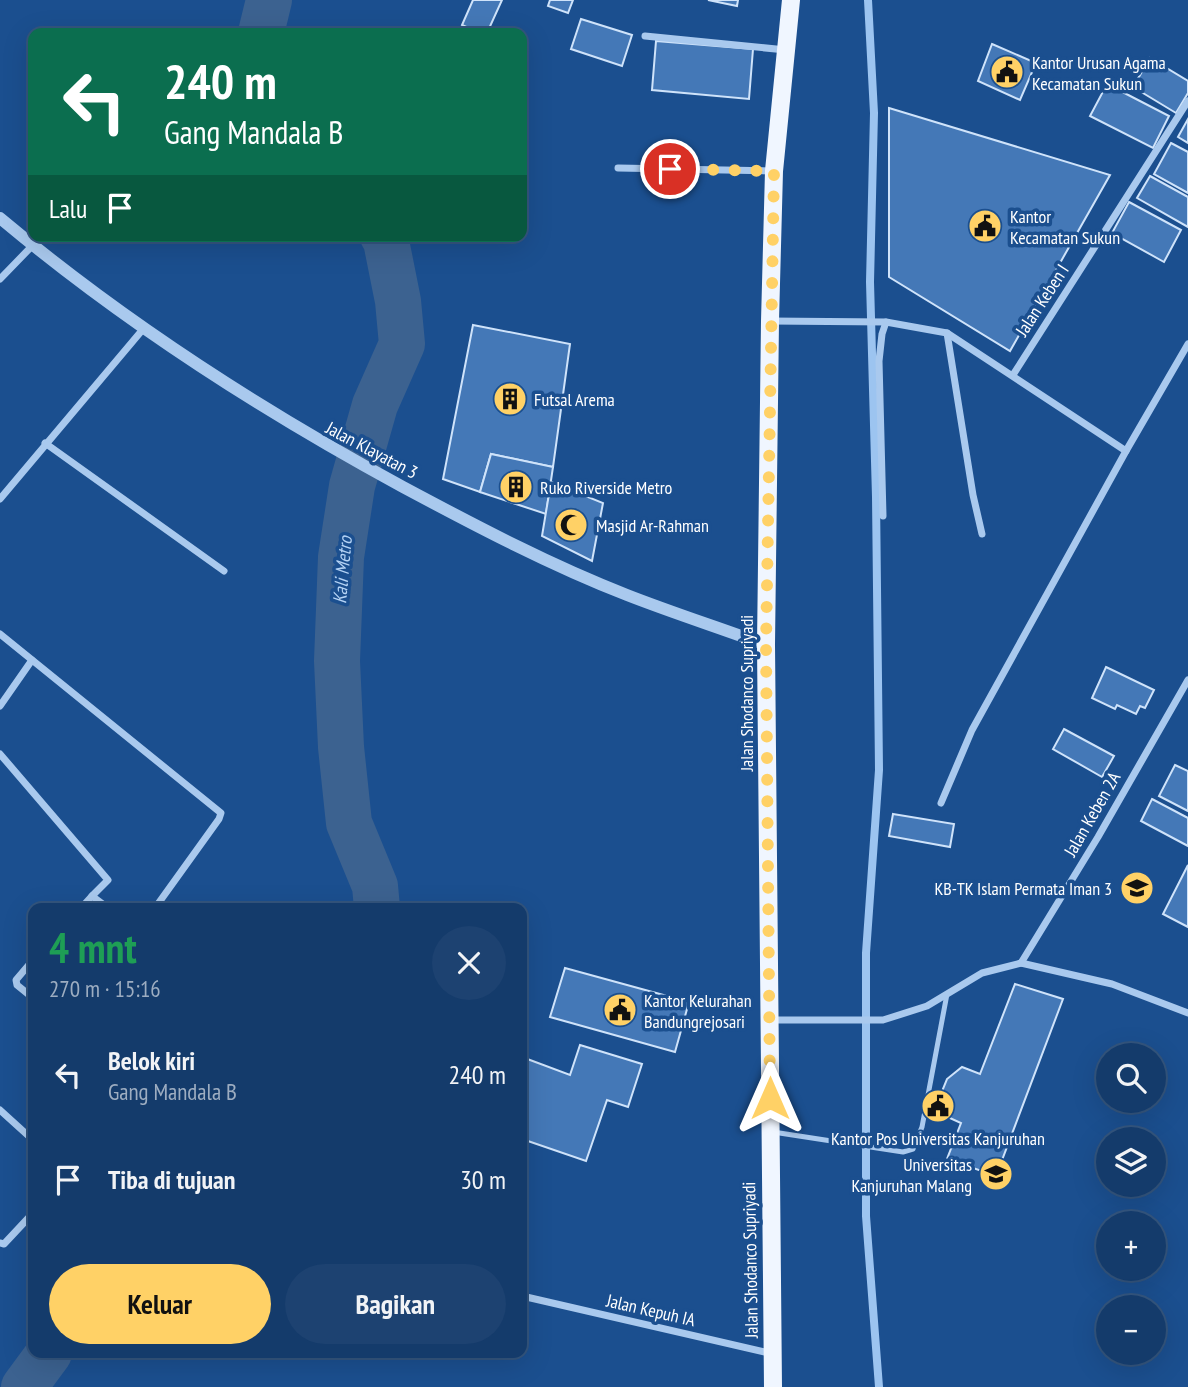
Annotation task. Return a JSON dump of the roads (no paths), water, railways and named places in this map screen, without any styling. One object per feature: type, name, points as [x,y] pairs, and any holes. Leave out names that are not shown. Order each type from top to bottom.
[{"type":"main road","name":"Jalan Shodanco Supriyadi","points":[[773,1387],[766,645],[770,321],[774,171],[791,0]]},
{"type":"street","points":[[645,36],[787,50]]},
{"type":"street","name":"Jalan Keben I","points":[[1013,374],[1188,101]]},
{"type":"street","points":[[618,167],[774,171]]},
{"type":"street","name":"Jalan Klayatan 3","points":[[0,218],[28,241]]},
{"type":"street","name":"Jalan Klayatan 3","points":[[29,242],[214,377],[312,438],[445,509],[559,565],[627,595],[766,645]]},
{"type":"street","points":[[0,279],[33,245]]},
{"type":"street","points":[[770,321],[883,322],[947,334],[1013,374],[1126,451]]},
{"type":"street","points":[[883,322],[879,361],[883,516]]},
{"type":"street","points":[[0,499],[145,327]]},
{"type":"street","points":[[947,334],[973,495],[982,534]]},
{"type":"street","points":[[941,803],[972,730],[1188,344]]},
{"type":"street","points":[[46,443],[224,571]]},
{"type":"street","points":[[0,634],[221,813],[159,903]]},
{"type":"street","points":[[0,706],[32,660]]},
{"type":"street","name":"Jalan Keben 2A","points":[[1021,963],[1098,837],[1188,680]]},
{"type":"street","points":[[0,754],[108,880],[85,903]]},
{"type":"street","points":[[92,896],[101,903]]},
{"type":"street","points":[[769,1020],[883,1020],[927,1006],[982,973],[1021,963],[1112,984],[1188,1013]]},
{"type":"street","points":[[28,966],[16,979],[17,985],[28,994]]},
{"type":"street","points":[[0,1110],[28,1135]]},
{"type":"street","points":[[0,1242],[4,1244],[28,1218]]},
{"type":"street","name":"Jalan Kepuh IA","points":[[527,1297],[773,1353]]},
{"type":"lane","points":[[770,1132],[903,1152],[913,1150],[918,1140],[947,993]]},
{"type":"waterway","name":"Kali Metro","points":[[262,28],[269,0]]},
{"type":"waterway","points":[[868,0],[874,113],[870,282],[879,770],[866,953],[866,1216],[879,1387]]},
{"type":"waterway","name":"Kali Metro","points":[[377,903],[375,886],[349,823],[341,747],[337,661],[341,557],[352,486],[375,405],[402,344],[398,301],[386,242]]},
{"type":"waterway","name":"Kali Metro","points":[[24,1387],[45,1358]]},
{"type":"place","name":"Kantor Urusan Agama Kecamatan Sukun","points":[[1007,72]]},
{"type":"place","name":"Kantor Kecamatan Sukun","points":[[985,226]]},
{"type":"place","name":"Futsal Arema","points":[[510,399]]},
{"type":"place","name":"Ruko Riverside Metro","points":[[516,487]]},
{"type":"place","name":"Masjid Ar-Rahman","points":[[571,525]]},
{"type":"place","name":"KB-TK Islam Permata Iman 3","points":[[1137,888]]},
{"type":"place","name":"Kantor Kelurahan Bandungrejosari","points":[[620,1010]]},
{"type":"place","name":"Kantor Pos Universitas Kanjuruhan","points":[[938,1106]]},
{"type":"place","name":"Universitas Kanjuruhan Malang","points":[[996,1174]]}]
